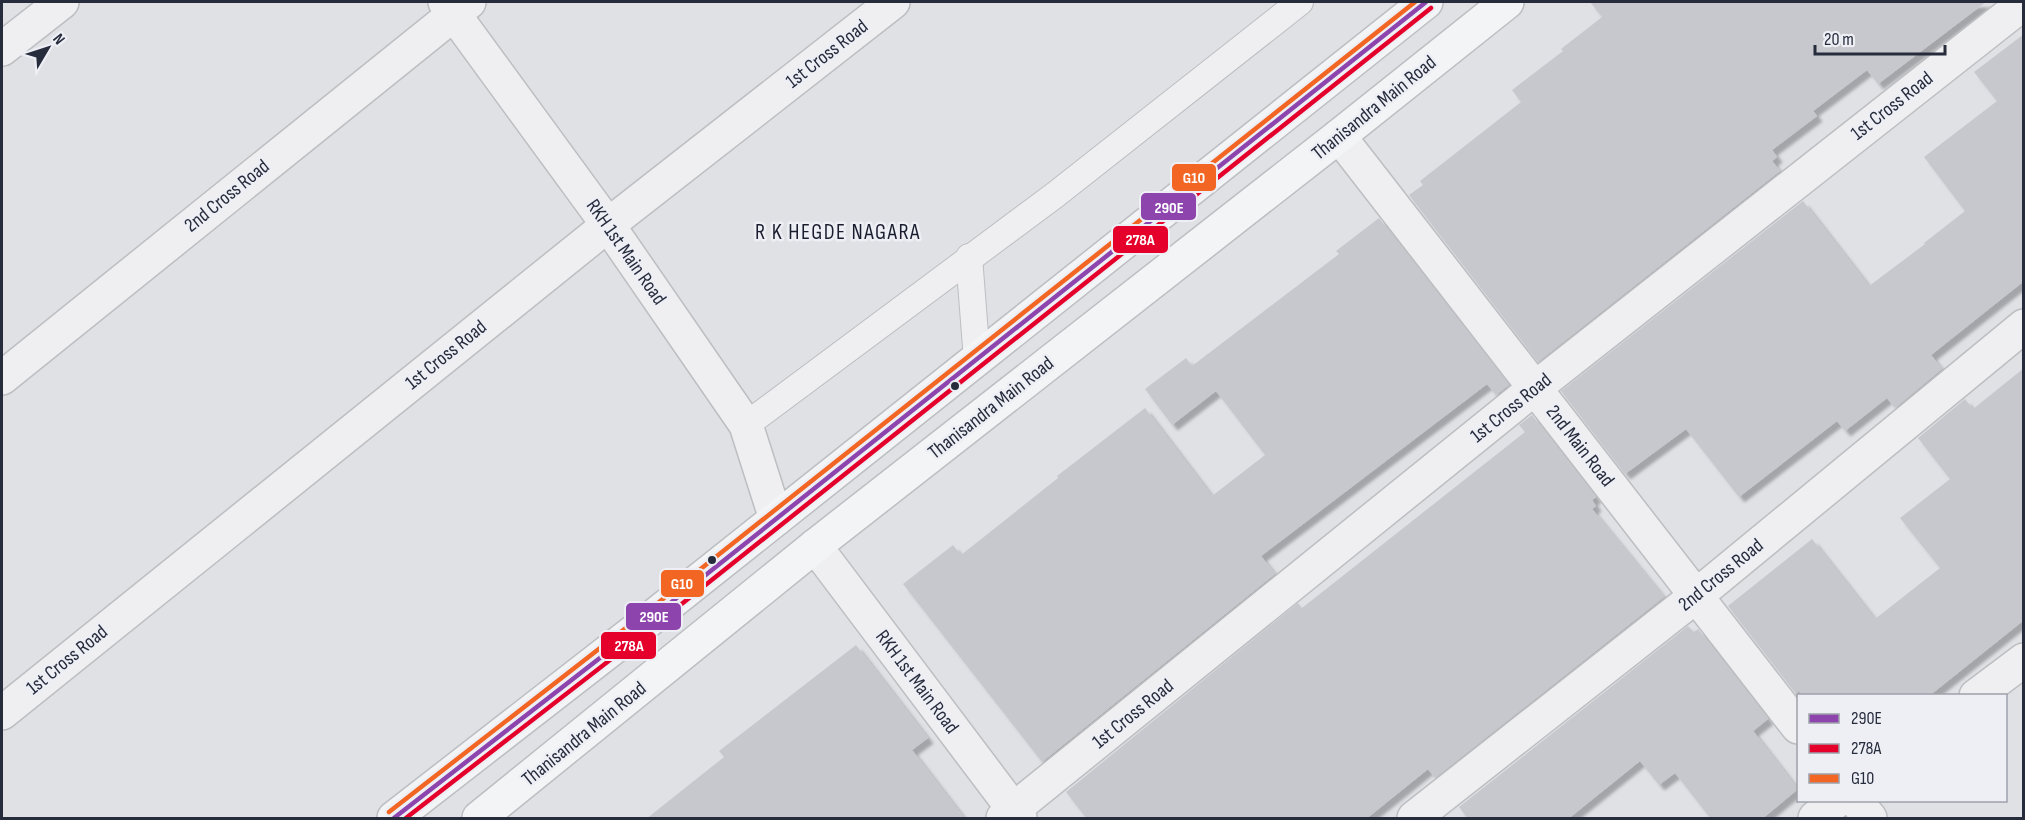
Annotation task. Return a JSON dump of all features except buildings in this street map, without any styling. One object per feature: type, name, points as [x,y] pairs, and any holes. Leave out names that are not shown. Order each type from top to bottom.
[{"type":"main road","points":[[394,819],[727,559],[1426,2]]},
{"type":"main road","name":"Thanisandra Main Road","points":[[479,819],[815,546],[1507,2]]},
{"type":"main road","points":[[825,481],[852,517]]},
{"type":"main road","points":[[727,559],[755,596]]},
{"type":"street","points":[[2,49],[62,2]]},
{"type":"street","name":"1st Cross Road","points":[[2,713],[608,225],[893,2]]},
{"type":"street","name":"1st Cross Road","points":[[1012,816],[1535,388],[2024,3]]},
{"type":"street","name":"RKH 1st Main Road","points":[[456,6],[746,425],[776,519]]},
{"type":"street","name":"2nd Cross Road","points":[[2,378],[456,6]]},
{"type":"street","name":"2nd Main Road","points":[[1339,136],[1797,726]]},
{"type":"street","name":"2nd Cross Road","points":[[1414,819],[1696,596],[2024,327]]},
{"type":"street","name":"RKH 1st Main Road","points":[[815,546],[1012,816]]},
{"type":"street","points":[[1979,694],[2024,660]]},
{"type":"street","points":[[1815,819],[1837,802]]},
{"type":"street","points":[[1857,802],[1870,819]]},
{"type":"lane","points":[[746,425],[1055,195],[1299,2]]},
{"type":"lane","points":[[969,257],[977,360]]},
{"type":"transit line","name":"G10","points":[[389,812],[649,610],[1415,2]]},
{"type":"transit line","name":"290E","points":[[394,818],[654,616],[1426,2]]},
{"type":"transit line","name":"278A","points":[[406,818],[659,622],[1431,8]]},
{"type":"district","name":"R K HEGDE NAGARA","points":[[838,232]]}]
